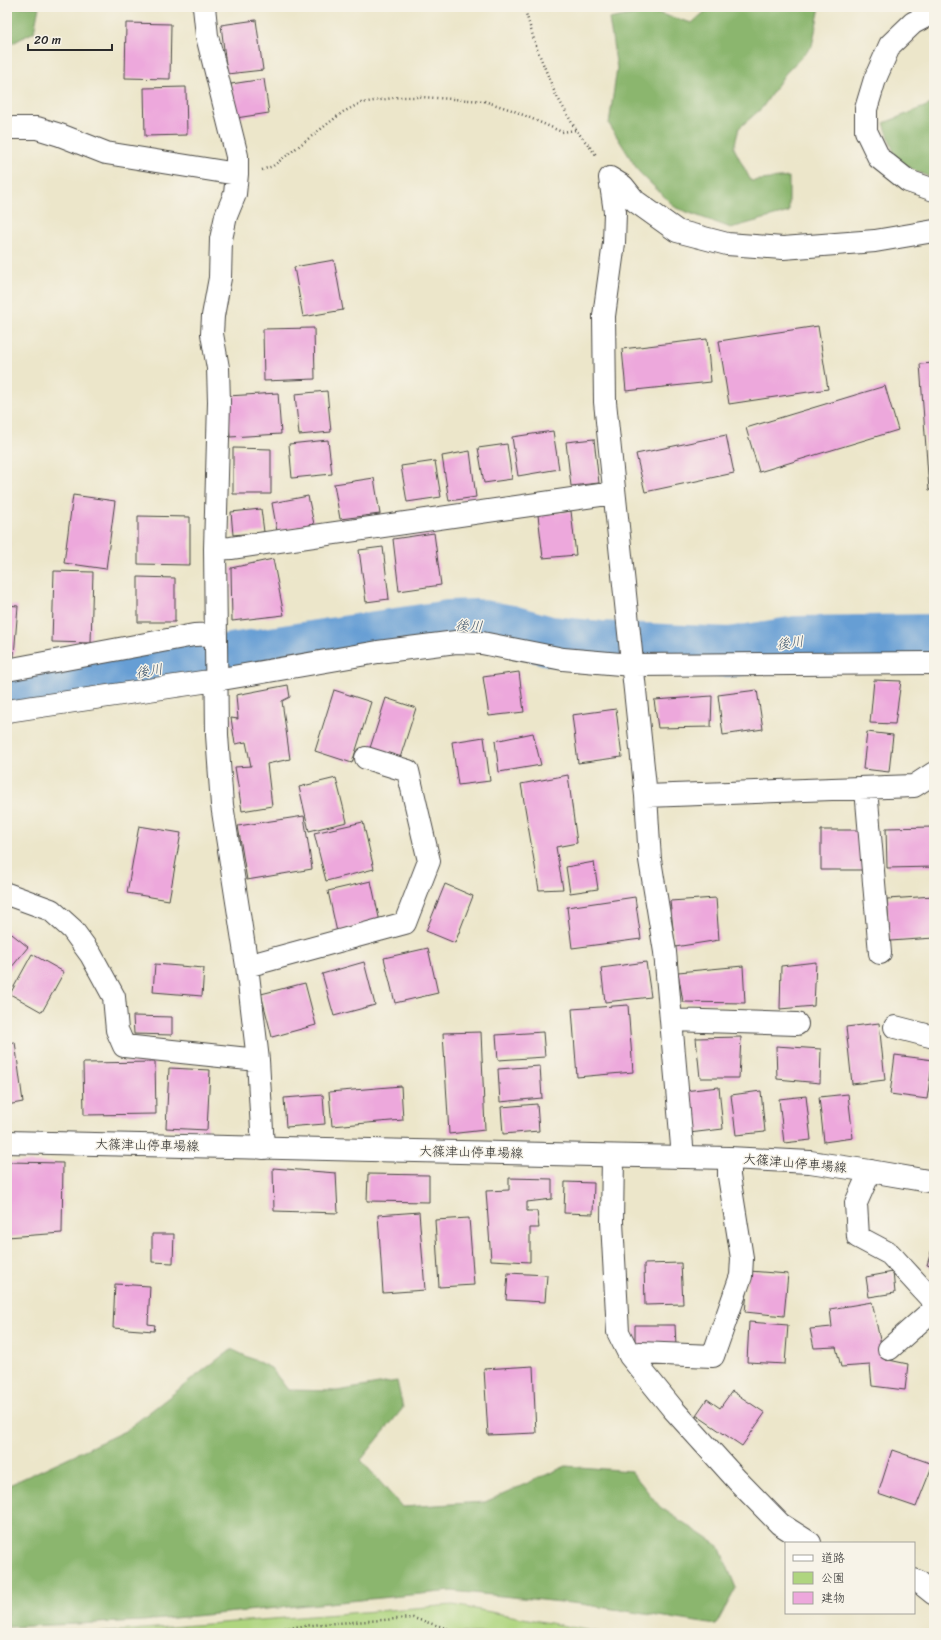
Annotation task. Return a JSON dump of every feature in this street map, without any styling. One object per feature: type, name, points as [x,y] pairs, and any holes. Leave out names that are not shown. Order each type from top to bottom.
[{"type":"street","points":[[204,7],[207,36],[237,156],[235,194],[226,216],[221,239],[220,278],[213,316],[212,334],[218,368],[219,402],[215,548],[215,659],[217,735],[222,805],[247,966],[258,1060],[263,1148]]},
{"type":"street","points":[[934,12],[913,23],[890,45],[875,79],[866,109],[866,131],[879,158],[908,181],[934,190]]},
{"type":"street","points":[[7,128],[37,128],[60,134],[106,153],[237,174]]},
{"type":"street","points":[[610,178],[623,186],[635,201],[677,231],[727,244],[783,248],[875,241],[934,231]]},
{"type":"street","points":[[610,178],[615,212],[614,244],[604,316],[605,402],[646,796],[650,860],[665,952],[683,1157]]},
{"type":"street","points":[[215,548],[238,547],[614,493]]},
{"type":"street","points":[[7,670],[194,635],[215,659]]},
{"type":"street","points":[[7,711],[215,659],[378,652],[456,642],[482,643],[562,659],[934,663]]},
{"type":"street","points":[[247,966],[405,923],[429,861],[408,771],[366,758]]},
{"type":"street","points":[[646,796],[866,789],[914,786],[934,773]]},
{"type":"street","points":[[866,789],[880,953]]},
{"type":"street","points":[[7,894],[51,910],[72,929],[92,955],[114,997],[117,1030],[124,1046],[258,1060]]},
{"type":"street","points":[[671,1020],[797,1024]]},
{"type":"street","points":[[895,1027],[934,1037]]},
{"type":"street","name":"大篠津山停車場線","points":[[7,1142],[729,1158],[810,1162],[934,1182]]},
{"type":"street","points":[[613,1156],[612,1222],[618,1332],[630,1356],[673,1409],[742,1485],[780,1524],[808,1542]]},
{"type":"street","points":[[630,1356],[639,1353],[713,1356],[742,1270],[742,1258],[729,1176],[729,1158]]},
{"type":"street","points":[[870,1171],[856,1203],[858,1237],[890,1254],[934,1302]]},
{"type":"street","points":[[889,1349],[934,1309]]},
{"type":"street","points":[[915,1580],[934,1594]]},
{"type":"path","points":[[524,7],[537,49],[555,94],[576,130],[603,164],[610,178]]},
{"type":"path","points":[[237,174],[256,172],[273,166],[343,112],[361,103],[399,97],[484,101],[512,110],[562,132],[576,130]]},
{"type":"path","points":[[237,1633],[322,1624],[413,1618],[462,1633]]},
{"type":"green space","points":[[7,7],[39,7],[34,32],[7,46]]},
{"type":"green space","points":[[710,7],[820,7],[812,46],[785,74],[762,108],[739,128],[734,148],[751,181],[789,177],[789,212],[731,228],[676,208],[639,172],[609,124],[617,68],[609,19],[650,11],[692,23]]},
{"type":"green space","points":[[934,103],[934,179],[897,162],[884,123]]},
{"type":"green space","points":[[231,1349],[271,1368],[288,1390],[337,1391],[397,1381],[403,1408],[361,1460],[402,1507],[485,1502],[566,1466],[631,1471],[660,1507],[719,1546],[736,1588],[716,1625],[581,1604],[452,1591],[143,1621],[7,1627],[7,1486],[125,1431]]},
{"type":"green space","points":[[453,1605],[603,1633],[92,1633]]},
{"type":"building","points":[[256,20],[263,70],[227,74],[221,25]]},
{"type":"building","points":[[126,23],[171,24],[170,79],[125,78]]},
{"type":"building","points":[[264,79],[269,113],[236,118],[231,84]]},
{"type":"building","points":[[186,87],[187,135],[145,136],[144,88]]},
{"type":"building","points":[[334,260],[343,310],[303,317],[294,267]]},
{"type":"building","points":[[818,326],[828,389],[729,404],[719,341]]},
{"type":"building","points":[[314,328],[315,379],[264,381],[263,329]]},
{"type":"building","points":[[707,339],[711,382],[626,391],[622,349]]},
{"type":"building","points":[[934,363],[934,490],[929,490],[920,364]]},
{"type":"building","points":[[885,386],[898,430],[759,472],[746,428]]},
{"type":"building","points":[[327,391],[331,432],[299,435],[295,394]]},
{"type":"building","points":[[278,393],[281,434],[230,437],[227,396]]},
{"type":"building","points":[[553,431],[559,469],[518,476],[512,437]]},
{"type":"building","points":[[726,435],[734,473],[645,492],[636,454]]},
{"type":"building","points":[[594,439],[599,483],[571,486],[566,442]]},
{"type":"building","points":[[328,440],[332,474],[292,478],[289,444]]},
{"type":"building","points":[[507,444],[512,479],[484,483],[478,448]]},
{"type":"building","points":[[233,448],[271,449],[271,494],[233,494]]},
{"type":"building","points":[[470,451],[476,497],[449,501],[442,456]]},
{"type":"building","points":[[435,461],[441,497],[407,502],[401,466]]},
{"type":"building","points":[[374,478],[380,514],[340,519],[334,484]]},
{"type":"building","points":[[73,495],[115,501],[106,569],[64,563]]},
{"type":"building","points":[[308,496],[314,524],[277,531],[272,503]]},
{"type":"building","points":[[261,509],[264,532],[233,535],[231,512]]},
{"type":"building","points":[[571,511],[576,555],[543,558],[538,515]]},
{"type":"building","points":[[138,516],[190,517],[190,565],[138,564]]},
{"type":"building","points":[[434,533],[441,585],[399,591],[393,539]]},
{"type":"building","points":[[7,542],[10,542],[8,563],[7,563]]},
{"type":"building","points":[[383,547],[389,599],[366,602],[359,550]]},
{"type":"building","points":[[273,559],[284,615],[232,621],[231,568]]},
{"type":"building","points":[[54,571],[93,572],[91,643],[52,642]]},
{"type":"building","points":[[138,577],[175,578],[175,622],[138,622]]},
{"type":"building","points":[[7,605],[18,606],[14,656],[7,655]]},
{"type":"building","points":[[519,672],[524,712],[489,716],[483,677]]},
{"type":"building","points":[[874,680],[901,681],[895,724],[870,723]]},
{"type":"building","points":[[288,685],[290,697],[282,701],[290,759],[267,764],[272,806],[242,811],[235,767],[251,766],[246,742],[235,744],[231,718],[238,719],[236,695]]},
{"type":"building","points":[[334,690],[371,702],[352,763],[315,751]]},
{"type":"building","points":[[757,690],[763,729],[723,735],[718,695]]},
{"type":"building","points":[[712,696],[711,727],[658,728],[654,700]]},
{"type":"building","points":[[386,698],[416,708],[400,758],[370,748]]},
{"type":"building","points":[[616,709],[622,757],[578,763],[572,715]]},
{"type":"building","points":[[867,732],[893,735],[889,772],[863,769]]},
{"type":"building","points":[[533,733],[541,765],[499,772],[495,741]]},
{"type":"building","points":[[484,737],[490,781],[458,785],[452,742]]},
{"type":"building","points":[[568,775],[577,843],[556,847],[563,889],[539,890],[521,784]]},
{"type":"building","points":[[336,778],[347,822],[309,831],[299,787]]},
{"type":"building","points":[[304,816],[312,869],[247,880],[238,826]]},
{"type":"building","points":[[363,822],[374,869],[326,881],[314,833]]},
{"type":"building","points":[[139,826],[181,833],[169,900],[127,893]]},
{"type":"building","points":[[933,827],[934,867],[887,868],[886,828]]},
{"type":"building","points":[[821,830],[864,830],[864,870],[821,870]]},
{"type":"building","points":[[594,862],[598,889],[570,893],[566,867]]},
{"type":"building","points":[[371,881],[380,922],[337,932],[328,891]]},
{"type":"building","points":[[445,884],[473,896],[455,943],[426,931]]},
{"type":"building","points":[[934,896],[934,938],[890,941],[887,899]]},
{"type":"building","points":[[635,897],[641,939],[572,948],[567,907]]},
{"type":"building","points":[[716,898],[719,940],[675,947],[670,901]]},
{"type":"building","points":[[7,930],[28,947],[7,973]]},
{"type":"building","points":[[428,948],[438,993],[395,1003],[384,958]]},
{"type":"building","points":[[32,954],[64,972],[42,1012],[10,994]]},
{"type":"building","points":[[364,962],[375,1005],[334,1016],[322,974]]},
{"type":"building","points":[[646,962],[651,997],[605,1002],[601,968]]},
{"type":"building","points":[[816,962],[814,1006],[780,1009],[781,966]]},
{"type":"building","points":[[155,964],[204,968],[202,996],[153,992]]},
{"type":"building","points":[[743,966],[745,1003],[683,1002],[678,972]]},
{"type":"building","points":[[305,983],[316,1025],[272,1037],[261,994]]},
{"type":"building","points":[[628,1005],[633,1072],[577,1077],[572,1009]]},
{"type":"building","points":[[133,1016],[172,1017],[172,1035],[134,1034]]},
{"type":"building","points":[[879,1023],[885,1080],[852,1084],[846,1027]]},
{"type":"building","points":[[481,1032],[485,1130],[449,1134],[443,1033]]},
{"type":"building","points":[[543,1032],[545,1057],[498,1060],[496,1035]]},
{"type":"building","points":[[741,1037],[739,1078],[700,1078],[696,1038]]},
{"type":"building","points":[[15,1042],[23,1102],[7,1105],[7,1043]]},
{"type":"building","points":[[776,1046],[821,1049],[820,1083],[777,1079]]},
{"type":"building","points":[[895,1055],[933,1060],[927,1099],[890,1094]]},
{"type":"building","points":[[155,1062],[156,1114],[84,1115],[83,1063]]},
{"type":"building","points":[[540,1066],[542,1098],[500,1102],[498,1069]]},
{"type":"building","points":[[169,1068],[210,1070],[207,1130],[166,1128]]},
{"type":"building","points":[[401,1086],[403,1120],[332,1126],[329,1092]]},
{"type":"building","points":[[719,1087],[723,1129],[689,1133],[684,1091]]},
{"type":"building","points":[[761,1091],[765,1132],[736,1135],[731,1095]]},
{"type":"building","points":[[848,1094],[853,1138],[824,1142],[819,1097]]},
{"type":"building","points":[[323,1095],[325,1124],[286,1127],[284,1098]]},
{"type":"building","points":[[806,1096],[811,1140],[784,1143],[779,1099]]},
{"type":"building","points":[[537,1104],[539,1131],[503,1134],[501,1107]]},
{"type":"building","points":[[7,1162],[63,1163],[62,1233],[7,1237]]},
{"type":"building","points":[[273,1168],[336,1173],[338,1213],[274,1211]]},
{"type":"building","points":[[368,1174],[429,1175],[429,1202],[367,1201]]},
{"type":"building","points":[[509,1178],[552,1179],[552,1199],[527,1202],[527,1211],[537,1211],[539,1228],[530,1228],[530,1262],[491,1260],[486,1191],[509,1190]]},
{"type":"building","points":[[565,1182],[594,1183],[593,1214],[564,1213]]},
{"type":"building","points":[[419,1212],[425,1290],[383,1293],[378,1215]]},
{"type":"building","points":[[469,1218],[474,1285],[439,1287],[435,1220]]},
{"type":"building","points":[[152,1234],[174,1234],[173,1263],[152,1262]]},
{"type":"building","points":[[934,1242],[934,1267],[927,1265]]},
{"type":"building","points":[[681,1263],[683,1304],[645,1305],[644,1264]]},
{"type":"building","points":[[749,1271],[788,1274],[784,1316],[745,1312]]},
{"type":"building","points":[[893,1272],[895,1293],[869,1297],[866,1277]]},
{"type":"building","points":[[508,1273],[547,1275],[545,1302],[506,1300]]},
{"type":"building","points":[[115,1284],[150,1286],[148,1324],[155,1325],[154,1331],[113,1328]]},
{"type":"building","points":[[872,1302],[884,1359],[908,1364],[905,1390],[872,1386],[870,1365],[841,1367],[836,1347],[814,1348],[810,1329],[832,1327],[830,1309]]},
{"type":"building","points":[[749,1322],[788,1325],[785,1364],[747,1362]]},
{"type":"building","points":[[635,1325],[675,1325],[676,1346],[635,1347]]},
{"type":"building","points":[[533,1366],[536,1433],[488,1435],[484,1369]]},
{"type":"building","points":[[732,1391],[765,1413],[742,1446],[696,1415],[707,1399],[720,1408]]},
{"type":"building","points":[[892,1450],[933,1464],[916,1507],[878,1494]]},
{"type":"waterway","name":"後川","points":[[7,692],[449,625],[476,624],[511,630],[550,641],[600,646],[730,652],[797,641],[934,639]]}]
